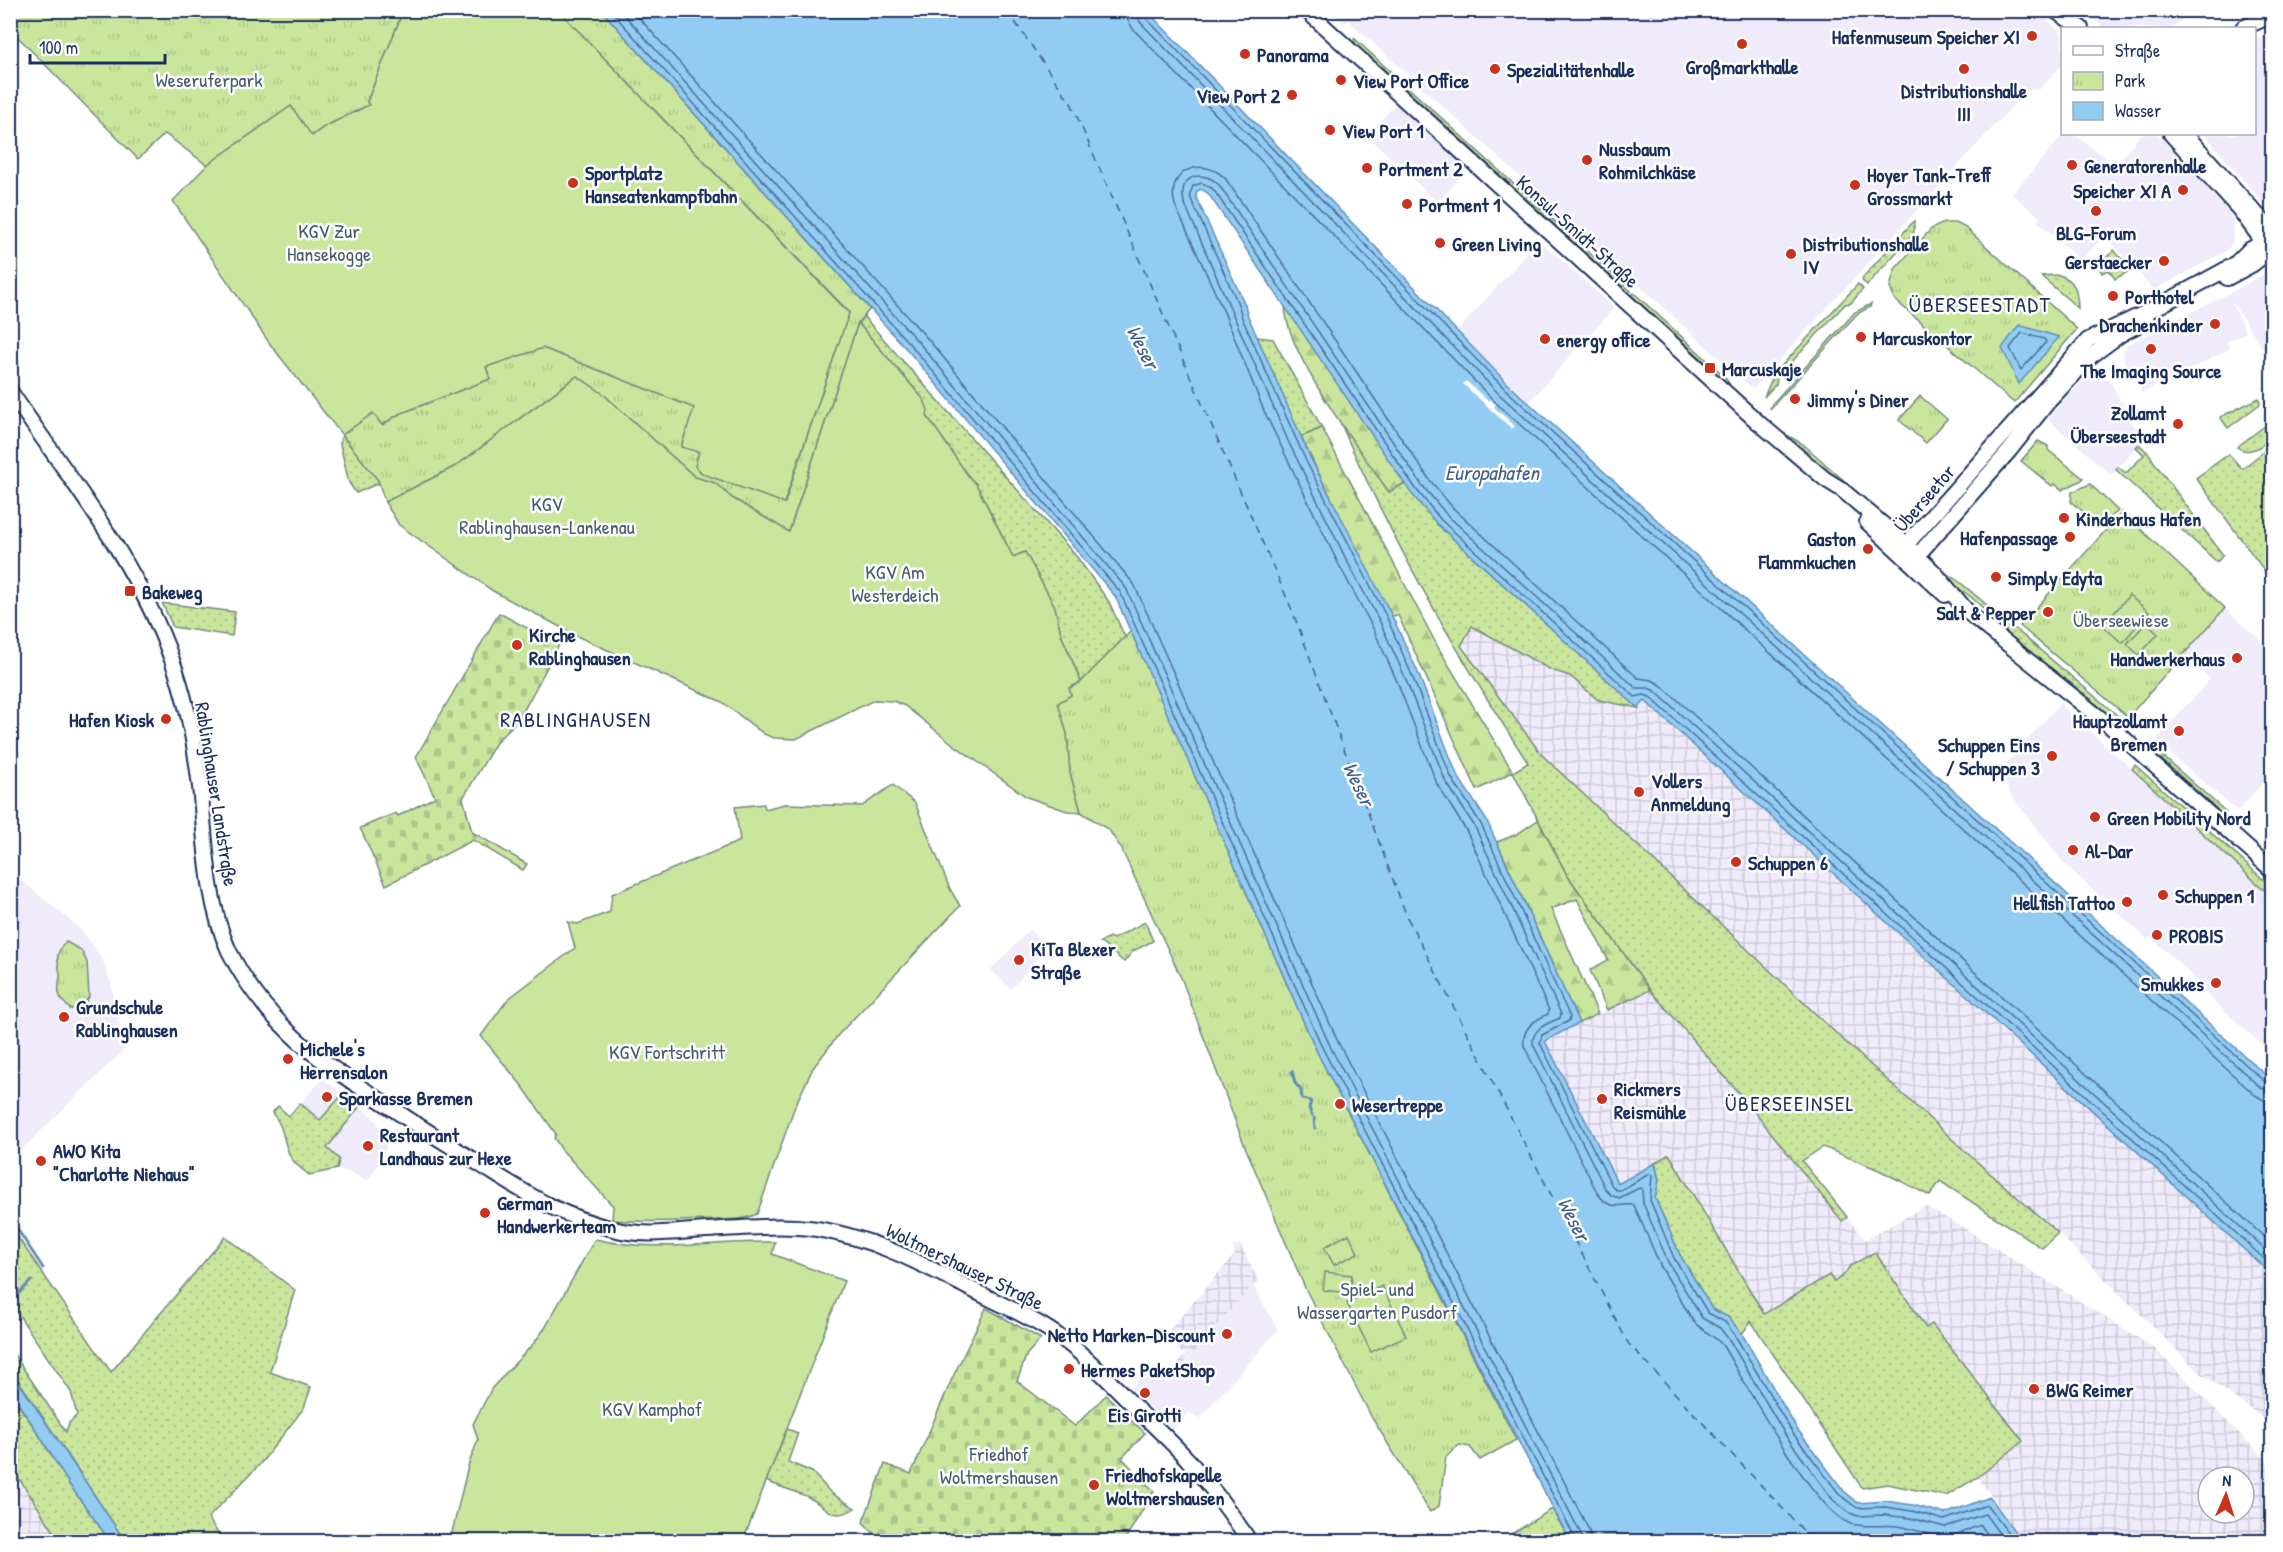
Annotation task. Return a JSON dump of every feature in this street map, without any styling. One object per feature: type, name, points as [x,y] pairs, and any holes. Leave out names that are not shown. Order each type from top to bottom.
[{"type":"street","name":"Konsul-Smidt-Straße","points":[[1306,10],[1709,378],[1825,479],[1838,496],[1910,553],[1952,602],[1967,611],[2110,726],[2272,870]]},
{"type":"street","points":[[2054,10],[2072,27]]},
{"type":"street","points":[[2054,10],[2080,27]]},
{"type":"street","points":[[2245,27],[2272,15]]},
{"type":"street","points":[[2172,135],[2271,242]]},
{"type":"street","points":[[2187,135],[2263,221],[2271,242]]},
{"type":"street","name":"Überseetor","points":[[1910,553],[2088,340],[2157,307],[2234,265],[2249,250],[2271,242]]},
{"type":"street","name":"Rablinghauser Landstraße","points":[[10,390],[122,557],[151,608],[166,643],[188,720],[200,782],[210,882],[219,921],[229,950],[257,995],[289,1032],[364,1089],[419,1125]]},
{"type":"street","name":"Woltmershauser Straße","points":[[419,1125],[552,1209],[599,1226],[620,1231],[658,1233],[812,1228],[871,1241],[927,1265],[1048,1329],[1070,1345],[1185,1457],[1207,1482],[1250,1542]]},
{"type":"shaded area","points":[[1332,11],[2036,11],[2061,32],[2061,66],[2040,89],[2027,90],[1753,389],[1348,20],[1345,23]]},
{"type":"shaded area","points":[[2083,11],[2190,11],[2174,27],[2103,27]]},
{"type":"shaded area","points":[[2272,32],[2272,213],[2205,135],[2256,135],[2256,40]]},
{"type":"shaded area","points":[[1400,105],[1466,165],[1464,173],[1438,203],[1367,135],[1394,106]]},
{"type":"shaded area","points":[[2063,135],[2074,135],[2116,165],[2140,135],[2159,135],[2230,212],[2234,233],[2232,244],[2226,251],[2154,290],[2105,235],[2081,260],[2037,221],[2040,217],[2012,194]]},
{"type":"shaded area","points":[[1539,240],[1614,308],[1529,402],[1509,385],[1457,331]]},
{"type":"shaded area","points":[[2272,269],[2272,362],[2230,299],[2246,332],[2227,342],[2230,349],[2142,393],[2125,362],[2123,353],[2127,345],[2234,291]]},
{"type":"shaded area","points":[[2093,370],[2098,370],[2110,381],[2142,441],[2111,475],[2047,418]]},
{"type":"shaded area","points":[[2225,608],[2272,651],[2272,772],[2238,811],[2155,741],[2210,679],[2183,655]]},
{"type":"shaded area","points":[[1472,626],[1551,670],[1570,676],[1598,700],[1644,700],[2272,1275],[2272,1425],[2198,1371],[2058,1233],[1839,1036],[1542,755],[1461,646]]},
{"type":"shaded area","points":[[2060,704],[2272,897],[2272,1054],[2195,984],[2198,981],[2151,937],[2148,940],[2063,862],[2010,794],[2001,769]]},
{"type":"shaded area","name":"Grundschule Rablinghausen","points":[[21,880],[80,929],[104,963],[111,983],[124,1050],[11,1160],[10,891]]},
{"type":"shaded area","name":"KiTa Blexer Straße","points":[[1029,930],[1044,944],[1046,950],[1011,989],[991,970]]},
{"type":"shaded area","points":[[1650,990],[1744,1099],[1842,1220],[1847,1217],[1865,1240],[1925,1206],[1964,1228],[2154,1348],[2272,1466],[2272,1541],[2023,1541],[1978,1477],[2022,1442],[1932,1325],[1926,1328],[1875,1253],[1850,1266],[1843,1276],[1834,1282],[1829,1276],[1764,1314],[1669,1154],[1618,1185],[1545,1040]]},
{"type":"shaded area","points":[[323,1079],[343,1094],[320,1120],[300,1103]]},
{"type":"shaded area","points":[[360,1106],[376,1121],[386,1144],[384,1154],[368,1181],[337,1169],[339,1159],[327,1149]]},
{"type":"shaded area","points":[[1240,1244],[1259,1282],[1253,1285],[1165,1385],[1161,1382],[1185,1355],[1164,1336],[1235,1254],[1233,1246]]},
{"type":"shaded area","points":[[1253,1285],[1278,1330],[1199,1419],[1189,1412],[1173,1430],[1131,1388],[1148,1368],[1166,1385]]},
{"type":"shaded area","points":[[11,1456],[68,1541],[11,1541]]},
{"type":"green space","name":"Weseruferpark","points":[[10,11],[403,11],[367,102],[369,105],[324,127],[311,136],[291,106],[207,165],[165,134],[138,159],[11,30]]},
{"type":"green space","name":"Sportplatz Hanseatenkampfbahn","points":[[403,11],[559,11],[849,313],[784,503],[703,474],[695,466],[699,452],[681,447],[694,408],[543,348],[486,367],[490,379],[399,414],[382,425],[373,413],[342,435],[270,344],[173,201],[207,165],[291,106],[312,136],[324,127],[369,105],[367,102]]},
{"type":"green space","points":[[559,11],[602,11],[870,309],[858,323],[789,532],[732,498],[715,483],[695,477],[602,393],[577,376],[456,466],[385,502],[378,480],[342,435],[373,413],[382,425],[399,414],[490,379],[486,367],[543,348],[695,408],[681,446],[699,452],[695,466],[703,474],[785,502],[849,312]]},
{"type":"green space","points":[[1354,38],[1631,291],[1629,293],[1367,54],[1356,48]]},
{"type":"green space","points":[[1914,221],[1914,233],[1867,285],[1862,281],[1863,277]]},
{"type":"green space","points":[[1944,223],[1956,223],[1966,228],[2077,329],[2014,403],[1894,299],[1890,287],[1895,269],[1931,229]]},
{"type":"green space","points":[[2114,250],[2131,270],[2115,279],[2109,270],[2102,273],[2098,266]]},
{"type":"green space","points":[[2059,275],[2073,284],[2078,308],[2041,276]]},
{"type":"green space","points":[[1858,284],[1863,289],[1851,303],[1845,304],[1777,378],[1776,384],[1764,397],[1774,374]]},
{"type":"green space","points":[[1634,293],[1717,369],[1726,378],[1733,391],[1707,369],[1706,363],[1631,295]]},
{"type":"green space","points":[[1871,304],[1870,307],[1857,314],[1770,409],[1855,312]]},
{"type":"green space","points":[[1285,306],[1405,483],[1389,492],[1326,402],[1298,350],[1289,326]]},
{"type":"green space","points":[[863,316],[1077,557],[1109,602],[1125,637],[1081,682],[1061,634],[1055,607],[1025,552],[1013,557],[976,484],[969,478],[927,416],[924,400],[858,323]]},
{"type":"green space","name":"KGV Am Westerdeich","points":[[858,323],[924,400],[928,410],[927,416],[976,484],[1013,557],[1025,552],[1055,607],[1061,634],[1081,682],[1069,688],[1071,695],[1058,703],[1067,734],[1070,773],[1081,812],[1067,811],[1027,797],[954,745],[905,706],[893,701],[874,700],[796,739],[774,738],[764,734],[722,702],[579,637],[493,591],[399,525],[385,502],[456,466],[577,376],[602,393],[695,477],[715,483],[732,498],[789,532]]},
{"type":"green space","points":[[1257,337],[1273,339],[1322,428],[1301,437]]},
{"type":"green space","points":[[1920,396],[1947,419],[1926,443],[1899,420]]},
{"type":"green space","points":[[2259,398],[2260,404],[2228,428],[2220,417]]},
{"type":"green space","points":[[1338,417],[1389,492],[1405,483],[1437,524],[1638,708],[1598,700],[1570,676],[1551,670],[1472,626],[1461,646],[1542,755],[1839,1036],[2058,1233],[2042,1248],[1940,1181],[1930,1196],[1879,1170],[1823,1147],[1802,1161],[1847,1217],[1842,1221],[1744,1099],[1650,990],[1567,875],[1513,772],[1528,763],[1475,680],[1402,551]]},
{"type":"green space","points":[[2270,422],[2271,434],[2262,445],[2250,450],[2237,447]]},
{"type":"green space","points":[[1322,428],[1439,649],[1513,772],[1477,790],[1398,615],[1392,616],[1301,437]]},
{"type":"green space","points":[[1778,430],[1803,444],[1895,526],[1819,469],[1819,464],[1797,445],[1791,445]]},
{"type":"green space","points":[[342,435],[379,483],[356,493],[349,483],[340,444]]},
{"type":"green space","points":[[2038,441],[2048,446],[2048,450],[2083,478],[2082,480],[2062,490],[2055,484],[2052,486],[2021,461]]},
{"type":"green space","points":[[2139,444],[2150,455],[2223,555],[2217,562],[2116,470],[2118,467],[2126,473],[2144,455],[2136,447]]},
{"type":"green space","points":[[2272,445],[2272,581],[2196,478],[2229,454],[2242,469]]},
{"type":"green space","points":[[2090,484],[2118,511],[2101,525],[2071,502],[2072,492]]},
{"type":"green space","name":"Überseewiese","points":[[2122,512],[2225,608],[2128,717],[2020,626]]},
{"type":"green space","points":[[1939,568],[1961,583],[2118,716],[2115,720],[2050,667],[2044,667],[2015,642],[1996,620],[1971,597],[1950,582]]},
{"type":"green space","points":[[2129,595],[2149,612],[2122,643],[2103,626]]},
{"type":"green space","points":[[162,603],[235,612],[232,636],[173,627]]},
{"type":"green space","points":[[499,613],[559,645],[519,719],[497,741],[463,798],[472,832],[527,864],[523,870],[473,840],[386,885],[360,828],[396,813],[398,816],[435,797],[416,757]]},
{"type":"green space","points":[[2146,623],[2158,634],[2139,655],[2127,644]]},
{"type":"green space","name":"Spiel- und Wassergarten Pusdorf","points":[[1131,631],[1318,1054],[1516,1440],[1480,1460],[1470,1447],[1459,1445],[1446,1457],[1439,1506],[1430,1512],[1372,1418],[1305,1288],[1244,1144],[1182,980],[1121,848],[1109,830],[1081,812],[1070,773],[1067,734],[1057,703],[1071,695],[1068,689],[1081,682]]},
{"type":"green space","points":[[2151,746],[2226,812],[2221,817],[2217,809],[2161,759],[2156,760],[2152,755]]},
{"type":"green space","points":[[2135,765],[2272,887],[2272,897],[2132,769]]},
{"type":"green space","name":"KGV Fortschritt","points":[[893,785],[915,803],[950,889],[960,906],[839,1034],[813,1068],[795,1106],[757,1214],[729,1220],[649,1222],[612,1220],[613,1206],[562,1150],[554,1138],[556,1134],[523,1087],[481,1036],[508,999],[575,948],[568,922],[577,924],[610,912],[612,894],[740,841],[735,807],[764,804],[765,809],[784,804],[862,806]]},
{"type":"green space","points":[[1538,820],[1567,875],[1650,990],[1607,1010],[1590,970],[1608,960],[1577,899],[1551,909],[1598,1014],[1579,1023],[1497,842],[1517,834]]},
{"type":"green space","points":[[1145,922],[1153,941],[1133,951],[1124,962],[1100,942],[1109,937],[1113,939]]},
{"type":"green space","points":[[66,942],[81,950],[87,962],[89,997],[80,1009],[70,1009],[59,995],[58,957]]},
{"type":"green space","points":[[343,1094],[360,1106],[327,1148],[339,1159],[337,1169],[309,1175],[291,1158],[279,1123],[272,1113],[278,1106],[289,1116],[300,1103],[320,1120]]},
{"type":"green space","points":[[1669,1154],[1764,1314],[1829,1275],[1834,1282],[1843,1276],[1850,1266],[1875,1252],[1926,1328],[1932,1324],[2023,1441],[1978,1477],[1946,1496],[1887,1484],[1862,1488],[1751,1321],[1742,1334],[1728,1317],[1712,1309],[1680,1255],[1655,1198],[1659,1180],[1655,1163]]},
{"type":"green space","points":[[10,1226],[111,1372],[225,1237],[295,1290],[270,1372],[311,1387],[304,1408],[261,1463],[208,1518],[223,1541],[203,1541],[199,1537],[193,1541],[125,1541],[11,1369],[11,1350],[66,1432],[69,1423],[77,1415],[71,1392],[16,1311],[11,1314]]},
{"type":"green space","points":[[1349,1234],[1358,1253],[1334,1265],[1324,1247]]},
{"type":"green space","name":"KGV Kamphof","points":[[595,1239],[662,1246],[775,1242],[772,1254],[844,1281],[743,1541],[450,1541],[468,1466],[478,1440],[473,1424],[492,1388],[545,1328]]},
{"type":"green space","points":[[1325,1272],[1352,1275],[1350,1293],[1323,1290]]},
{"type":"green space","points":[[1382,1286],[1406,1336],[1371,1352],[1347,1303]]},
{"type":"green space","name":"Friedhof Woltmershausen","points":[[986,1308],[1041,1339],[1027,1354],[1017,1381],[1075,1426],[1106,1395],[1145,1433],[1122,1458],[1154,1491],[1124,1541],[881,1541],[863,1522],[885,1464],[911,1474],[951,1381]]},
{"type":"green space","points":[[10,1393],[69,1484],[110,1541],[60,1541],[11,1466]]},
{"type":"green space","points":[[787,1429],[798,1433],[788,1462],[812,1472],[831,1493],[855,1508],[841,1514],[830,1512],[808,1497],[766,1481]]},
{"type":"green space","points":[[1552,1509],[1570,1541],[1498,1542]]},
{"type":"water","points":[[602,11],[1147,11],[1509,385],[2272,1081],[2272,1275],[1645,701],[1638,708],[1437,524],[1411,493],[1208,193],[1201,189],[1197,191],[1196,197],[1311,459],[1392,616],[1417,670],[1457,775],[1487,821],[1579,1023],[1545,1041],[1618,1184],[1655,1163],[1659,1180],[1655,1198],[1680,1255],[1712,1309],[1728,1317],[1742,1334],[1797,1429],[1844,1491],[1858,1503],[1885,1501],[1913,1505],[1945,1514],[1990,1497],[2018,1536],[2013,1542],[1570,1541],[1318,1054],[1115,596],[910,353]]},
{"type":"water","points":[[2019,325],[2059,337],[2019,384],[2002,348]]},
{"type":"water","points":[[10,1369],[125,1541],[110,1541],[69,1484],[11,1393]]},
{"type":"pier","points":[[1466,381],[1488,401],[1490,399],[1496,404],[1494,407],[1515,426],[1512,429],[1463,384]]},
{"type":"waterway","points":[[1292,1071],[1295,1083],[1301,1090],[1302,1099],[1311,1101],[1309,1108],[1312,1115]]},
{"type":"waterway","points":[[1314,1118],[1315,1128]]},
{"type":"waterway","points":[[10,1218],[43,1268]]},
{"type":"waterway","points":[[10,1302],[31,1281]]},
{"type":"ferry route","points":[[1007,10],[1072,105],[1292,610],[1407,917],[1628,1343],[1814,1542]]},
{"type":"place","name":"Hafenmuseum Speicher XI","points":[[2032,36]]},
{"type":"place","name":"Großmarkthalle","points":[[1742,44]]},
{"type":"place","name":"Panorama","points":[[1245,54]]},
{"type":"place","name":"Spezialitätenhalle","points":[[1495,69]]},
{"type":"place","name":"Distributionshalle III","points":[[1964,69]]},
{"type":"place","name":"View Port Office","points":[[1341,80]]},
{"type":"place","name":"View Port 2","points":[[1292,95]]},
{"type":"place","name":"View Port 1","points":[[1330,130]]},
{"type":"place","name":"Nussbaum Rohmilchkäse","points":[[1587,160]]},
{"type":"place","name":"Generatorenhalle","points":[[2072,165]]},
{"type":"place","name":"Portment 2","points":[[1367,168]]},
{"type":"place","name":"Sportplatz Hanseatenkampfbahn","points":[[573,183]]},
{"type":"place","name":"Hoyer Tank-Treff Grossmarkt","points":[[1855,185]]},
{"type":"place","name":"Speicher XI A","points":[[2183,190]]},
{"type":"place","name":"Portment 1","points":[[1407,204]]},
{"type":"place","name":"BLG-Forum","points":[[2096,211]]},
{"type":"place","name":"Green Living","points":[[1440,243]]},
{"type":"place","name":"Distributionshalle IV","points":[[1791,254]]},
{"type":"place","name":"Gerstaecker","points":[[2164,261]]},
{"type":"place","name":"Porthotel","points":[[2113,296]]},
{"type":"place","name":"Drachenkinder","points":[[2215,324]]},
{"type":"place","name":"Marcuskontor","points":[[1861,337]]},
{"type":"place","name":"energy office","points":[[1545,339]]},
{"type":"place","name":"The Imaging Source","points":[[2151,349]]},
{"type":"place","name":"Marcuskaje","points":[[1710,368]]},
{"type":"place","name":"Jimmy's Diner","points":[[1795,399]]},
{"type":"place","name":"Zollamt Überseestadt","points":[[2178,424]]},
{"type":"place","name":"Kinderhaus Hafen","points":[[2064,518]]},
{"type":"place","name":"Hafenpassage","points":[[2070,537]]},
{"type":"place","name":"Gaston Flammkuchen","points":[[1868,549]]},
{"type":"place","name":"Simply Edyta","points":[[1996,577]]},
{"type":"place","name":"Bakeweg","points":[[130,591]]},
{"type":"place","name":"Salt & Pepper","points":[[2048,612]]},
{"type":"place","name":"Kirche Rablinghausen","points":[[517,645]]},
{"type":"place","name":"Handwerkerhaus","points":[[2237,658]]},
{"type":"place","name":"Hafen Kiosk","points":[[166,719]]},
{"type":"place","name":"Hauptzollamt Bremen","points":[[2179,731]]},
{"type":"place","name":"Schuppen Eins / Schuppen 3","points":[[2052,756]]},
{"type":"place","name":"Vollers Anmeldung","points":[[1639,792]]},
{"type":"place","name":"Green Mobility Nord","points":[[2095,817]]},
{"type":"place","name":"Al-Dar","points":[[2073,850]]},
{"type":"place","name":"Schuppen 6","points":[[1736,862]]},
{"type":"place","name":"Schuppen 1","points":[[2163,895]]},
{"type":"place","name":"Hellfish Tattoo","points":[[2127,902]]},
{"type":"place","name":"PROBIS","points":[[2157,935]]},
{"type":"place","name":"KiTa Blexer Straße","points":[[1019,960]]},
{"type":"place","name":"Smukkes","points":[[2216,983]]},
{"type":"place","name":"Grundschule Rablinghausen","points":[[64,1017]]},
{"type":"place","name":"Michele's Herrensalon","points":[[288,1059]]},
{"type":"place","name":"Sparkasse Bremen","points":[[327,1097]]},
{"type":"place","name":"Rickmers Reismühle","points":[[1602,1099]]},
{"type":"place","name":"Wesertreppe","points":[[1340,1104]]},
{"type":"place","name":"Restaurant Landhaus zur Hexe","points":[[368,1146]]},
{"type":"place","name":"AWO Kita \"Charlotte Niehaus\"","points":[[41,1161]]},
{"type":"place","name":"German Handwerkerteam","points":[[485,1213]]},
{"type":"place","name":"Netto Marken-Discount","points":[[1227,1334]]},
{"type":"place","name":"Hermes PaketShop","points":[[1069,1369]]},
{"type":"place","name":"BWG Reimer","points":[[2034,1389]]},
{"type":"place","name":"Eis Girotti","points":[[1145,1393]]},
{"type":"place","name":"Friedhofskapelle Woltmershausen","points":[[1094,1485]]},
{"type":"district","name":"ÜBERSEESTADT","points":[[1980,304]]},
{"type":"district","name":"RABLINGHAUSEN","points":[[576,719]]},
{"type":"district","name":"ÜBERSEEINSEL","points":[[1790,1103]]},
{"type":"park label","name":"KGV Zur Hansekogge","points":[[329,242]]},
{"type":"park label","name":"KGV Rablinghausen-Lankenau","points":[[547,514]]},
{"type":"water label","name":"Weser","points":[[1143,347]]},
{"type":"water label","name":"Europahafen","points":[[1492,472]]},
{"type":"water label","name":"Weser","points":[[1359,784]]},
{"type":"water label","name":"Weser","points":[[1574,1219]]}]
